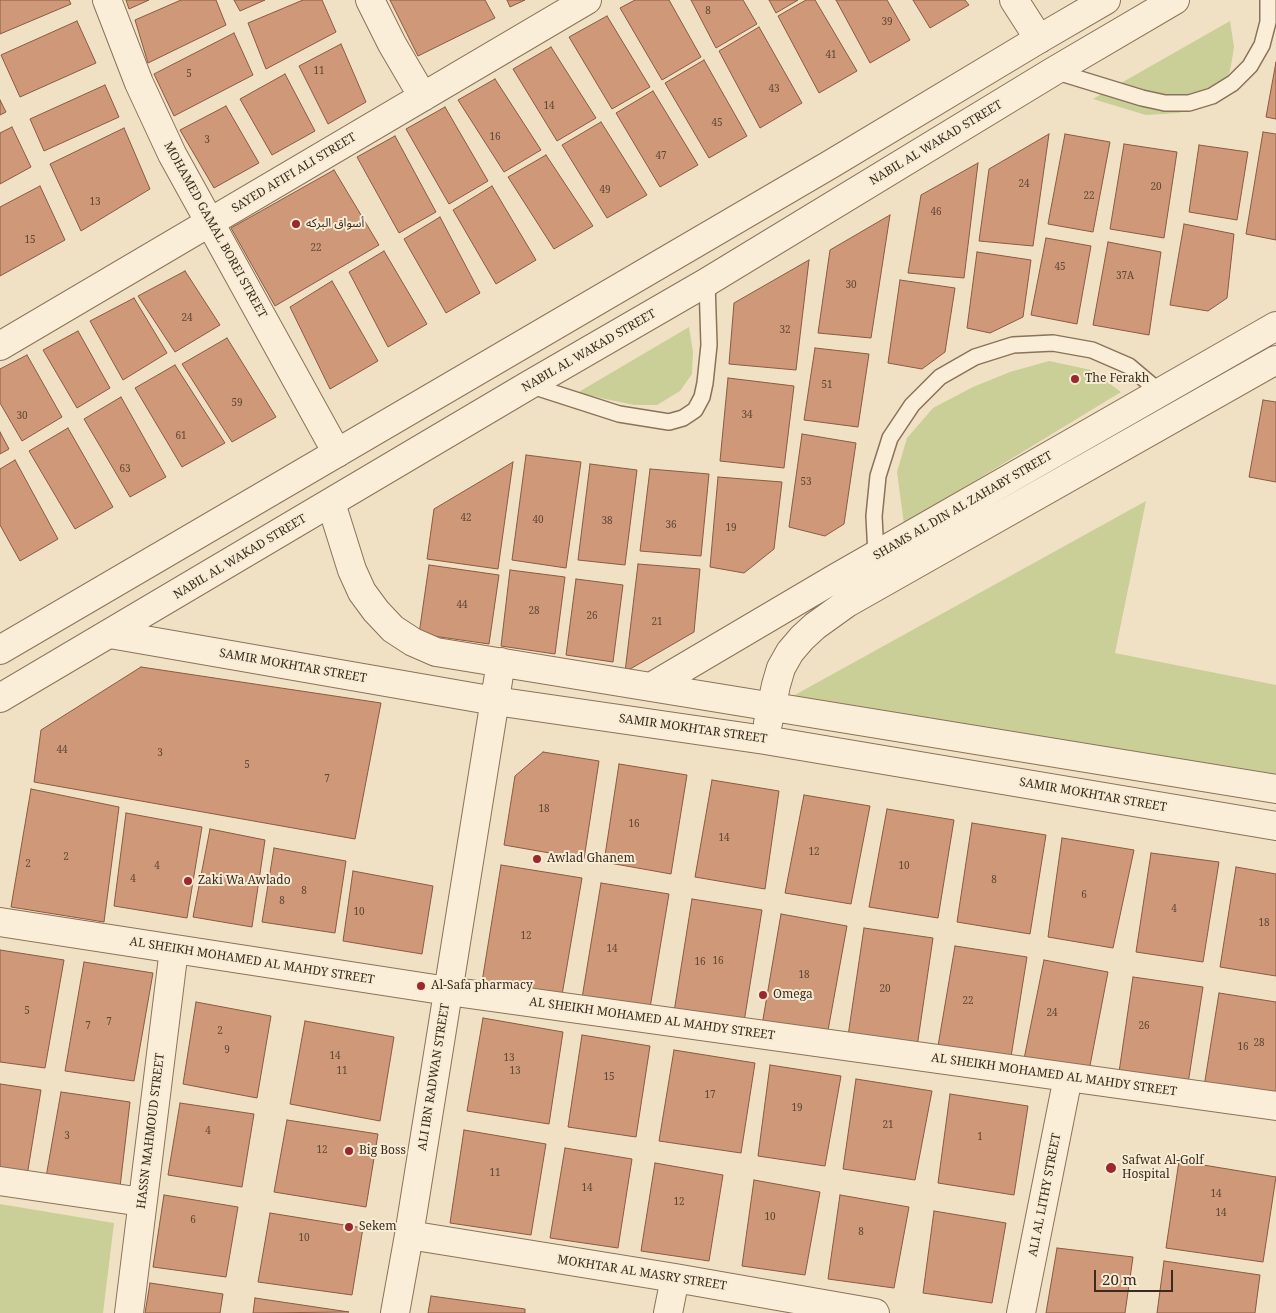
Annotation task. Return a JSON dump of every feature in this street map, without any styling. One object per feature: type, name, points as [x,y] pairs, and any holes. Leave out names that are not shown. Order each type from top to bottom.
[{"type":"street","name":"MOHAMED GAMAL BOREI STREET","points":[[107,0],[139,83],[172,154],[337,453]]},
{"type":"street","points":[[370,0],[392,44],[423,97]]},
{"type":"street","name":"SAYED AFIFI ALI STREET","points":[[0,346],[587,0]]},
{"type":"street","points":[[1014,0],[1039,39]]},
{"type":"street","points":[[0,650],[830,164],[1106,0]]},
{"type":"street","name":"NABIL AL WAKAD STREET","points":[[0,698],[707,282],[1175,0]]},
{"type":"street","points":[[830,164],[848,197]]},
{"type":"street","name":"SHAMS AL DIN AL ZAHABY STREET","points":[[651,687],[834,579],[1276,326]]},
{"type":"street","points":[[765,740],[771,706],[782,668],[790,652],[815,626],[847,603],[1276,360]]},
{"type":"street","points":[[330,503],[352,570],[362,592],[376,612],[393,629],[413,642],[436,652],[1276,789]]},
{"type":"street","points":[[834,579],[847,603]]},
{"type":"street","name":"SAMIR MOKHTAR STREET","points":[[110,634],[495,702],[765,740],[1276,826]]},
{"type":"street","name":"ALI IBN RADWAN STREET","points":[[395,1313],[501,662]]},
{"type":"street","name":"AL SHEIKH MOHAMED AL MAHDY STREET","points":[[0,922],[448,991],[1276,1106]]},
{"type":"street","name":"HASSN MAHMOUD STREET","points":[[129,1313],[174,949]]},
{"type":"street","name":"ALI AL LITHY STREET","points":[[1021,1313],[1068,1077]]},
{"type":"street","points":[[0,1181],[142,1202]]},
{"type":"street","name":"MOKHTAR AL MASRY STREET","points":[[409,1235],[675,1278],[875,1313]]},
{"type":"street","points":[[668,1313],[675,1278]]},
{"type":"lane","points":[[1054,72],[1165,103],[1189,103],[1212,96],[1233,83],[1250,66],[1262,45],[1268,22],[1268,0]]},
{"type":"lane","points":[[528,386],[618,414],[669,422],[683,418],[695,410],[702,397],[705,383],[709,345],[707,282]]},
{"type":"lane","points":[[876,555],[874,516],[878,476],[890,438],[912,405],[940,377],[975,357],[1013,345],[1053,343],[1092,350],[1128,366],[1161,393]]},
{"type":"green space","points":[[1230,21],[1234,47],[1227,81],[1207,99],[1179,113],[1146,115],[1093,99]]},
{"type":"green space","points":[[689,327],[693,352],[692,374],[680,391],[657,405],[634,405],[577,393]]},
{"type":"green space","points":[[1049,361],[1091,370],[1121,392],[904,524],[897,472],[907,438],[933,408],[973,387],[1010,372]]},
{"type":"green space","points":[[1146,501],[1115,653],[1276,685],[1276,775],[793,696]]},
{"type":"green space","points":[[0,1204],[114,1223],[103,1313],[0,1313]]},
{"type":"building","points":[[0,0],[69,0],[71,4],[0,34]]},
{"type":"building","points":[[126,0],[149,0],[129,9]]},
{"type":"building","points":[[181,0],[216,0],[226,25],[148,63],[135,20]]},
{"type":"building","points":[[234,0],[265,0],[240,11]]},
{"type":"building","points":[[303,0],[322,0],[336,32],[266,69],[248,23]]},
{"type":"building","points":[[390,0],[485,0],[495,18],[418,56]]},
{"type":"building","points":[[507,0],[525,0],[510,7]]},
{"type":"building","points":[[635,0],[669,0],[701,57],[662,80],[620,8]]},
{"type":"building","points":[[691,0],[743,0],[757,24],[716,48]]},
{"type":"building","points":[[769,0],[798,0],[776,13]]},
{"type":"building","points":[[806,0],[815,0],[857,71],[819,93],[778,16]]},
{"type":"building","points":[[836,0],[887,0],[910,40],[870,63]]},
{"type":"building","points":[[913,0],[965,0],[969,5],[930,28]]},
{"type":"building","points":[[607,16],[650,87],[612,109],[569,37]]},
{"type":"building","points":[[77,21],[96,63],[20,97],[1,55]]},
{"type":"building","points":[[759,27],[802,103],[760,128],[719,51]]},
{"type":"building","points":[[234,33],[253,75],[174,116],[154,74]]},
{"type":"building","points":[[341,44],[366,102],[328,124],[299,66]]},
{"type":"building","points":[[551,47],[596,118],[557,141],[513,69]]},
{"type":"building","points":[[704,60],[747,136],[709,158],[665,83]]},
{"type":"building","points":[[1276,62],[1276,119],[1266,117]]},
{"type":"building","points":[[285,74],[315,131],[272,155],[240,99]]},
{"type":"building","points":[[495,79],[541,150],[504,172],[458,100]]},
{"type":"building","points":[[105,85],[119,117],[44,151],[30,119]]},
{"type":"building","points":[[653,91],[698,165],[660,187],[616,113]]},
{"type":"building","points":[[0,100],[6,112],[0,115]]},
{"type":"building","points":[[226,106],[259,163],[214,188],[180,130]]},
{"type":"building","points":[[445,107],[488,181],[449,204],[406,129]]},
{"type":"building","points":[[601,122],[647,195],[607,218],[562,145]]},
{"type":"building","points":[[12,127],[31,167],[0,184],[0,133]]},
{"type":"building","points":[[124,128],[150,189],[81,231],[50,164]]},
{"type":"building","points":[[1263,132],[1276,134],[1276,240],[1246,234]]},
{"type":"building","points":[[1049,134],[1033,246],[979,241],[989,169]]},
{"type":"building","points":[[1065,134],[1110,142],[1093,232],[1048,224]]},
{"type":"building","points":[[395,136],[436,212],[399,233],[357,157]]},
{"type":"building","points":[[1124,144],[1177,152],[1164,238],[1110,229]]},
{"type":"building","points":[[1199,145],[1248,152],[1237,220],[1189,212]]},
{"type":"building","points":[[546,155],[593,226],[554,249],[508,177]]},
{"type":"building","points":[[978,163],[964,278],[908,273],[921,195]]},
{"type":"building","points":[[334,170],[379,245],[275,306],[231,228]]},
{"type":"building","points":[[40,186],[65,240],[0,276],[0,207]]},
{"type":"building","points":[[492,186],[536,260],[496,284],[453,210]]},
{"type":"building","points":[[890,215],[871,338],[818,333],[830,250]]},
{"type":"building","points":[[440,217],[480,293],[446,313],[404,239]]},
{"type":"building","points":[[1184,224],[1234,234],[1227,298],[1208,311],[1170,305]]},
{"type":"building","points":[[1046,238],[1091,246],[1077,324],[1031,315]]},
{"type":"building","points":[[1108,242],[1161,252],[1149,335],[1093,325]]},
{"type":"building","points":[[384,251],[427,324],[388,347],[349,272]]},
{"type":"building","points":[[977,252],[1031,260],[1023,317],[990,333],[967,328]]},
{"type":"building","points":[[809,260],[796,370],[729,364],[734,303]]},
{"type":"building","points":[[185,271],[220,325],[175,352],[138,296]]},
{"type":"building","points":[[900,280],[955,288],[945,352],[922,369],[888,363]]},
{"type":"building","points":[[332,281],[378,361],[330,389],[290,307]]},
{"type":"building","points":[[134,298],[167,353],[123,380],[90,321]]},
{"type":"building","points":[[78,331],[110,388],[77,408],[43,350]]},
{"type":"building","points":[[227,338],[276,417],[232,442],[182,364]]},
{"type":"building","points":[[815,348],[869,354],[858,427],[804,420]]},
{"type":"building","points":[[27,355],[62,417],[22,441],[0,403],[0,369]]},
{"type":"building","points":[[175,365],[225,443],[182,467],[135,388]]},
{"type":"building","points":[[728,378],[794,386],[784,468],[720,461]]},
{"type":"building","points":[[121,397],[166,477],[130,497],[84,419]]},
{"type":"building","points":[[1263,400],[1276,402],[1276,482],[1249,477]]},
{"type":"building","points":[[68,428],[113,507],[75,529],[29,451]]},
{"type":"building","points":[[0,432],[9,449],[0,454]]},
{"type":"building","points":[[802,434],[856,443],[844,524],[825,536],[789,527]]},
{"type":"building","points":[[526,455],[581,462],[566,568],[512,560]]},
{"type":"building","points":[[15,460],[58,539],[20,561],[0,525],[0,469]]},
{"type":"building","points":[[513,462],[498,569],[427,559],[434,509]]},
{"type":"building","points":[[590,464],[637,470],[625,565],[578,560]]},
{"type":"building","points":[[650,469],[709,474],[701,556],[640,551]]},
{"type":"building","points":[[718,477],[782,482],[774,549],[744,573],[710,567]]},
{"type":"building","points":[[638,564],[700,569],[694,632],[625,672]]},
{"type":"building","points":[[429,565],[499,575],[489,644],[419,634]]},
{"type":"building","points":[[510,570],[565,577],[555,654],[501,646]]},
{"type":"building","points":[[576,579],[623,585],[613,662],[566,655]]},
{"type":"building","points":[[141,667],[381,703],[355,839],[34,782],[41,730]]},
{"type":"building","points":[[543,752],[599,761],[584,859],[504,845],[515,776]]},
{"type":"building","points":[[619,764],[687,775],[671,874],[604,862]]},
{"type":"building","points":[[712,780],[779,791],[765,889],[695,877]]},
{"type":"building","points":[[31,789],[119,807],[104,922],[11,907]]},
{"type":"building","points":[[804,795],[870,806],[851,904],[785,893]]},
{"type":"building","points":[[887,809],[954,820],[938,918],[869,907]]},
{"type":"building","points":[[126,813],[202,827],[187,918],[114,906]]},
{"type":"building","points":[[972,823],[1046,835],[1030,934],[957,922]]},
{"type":"building","points":[[210,829],[265,840],[252,927],[193,917]]},
{"type":"building","points":[[1062,838],[1134,850],[1113,948],[1048,937]]},
{"type":"building","points":[[274,848],[346,861],[335,933],[262,922]]},
{"type":"building","points":[[1151,853],[1219,862],[1203,962],[1136,952]]},
{"type":"building","points":[[501,865],[582,878],[562,995],[482,982]]},
{"type":"building","points":[[1236,867],[1276,874],[1276,976],[1220,967]]},
{"type":"building","points":[[353,871],[433,886],[422,954],[343,941]]},
{"type":"building","points":[[601,883],[669,894],[650,1008],[582,998]]},
{"type":"building","points":[[692,899],[762,910],[744,1022],[674,1012]]},
{"type":"building","points":[[781,914],[847,926],[827,1036],[762,1025]]},
{"type":"building","points":[[864,928],[933,938],[917,1047],[848,1036]]},
{"type":"building","points":[[955,946],[1027,957],[1010,1063],[937,1052]]},
{"type":"building","points":[[0,950],[64,960],[45,1068],[0,1062]]},
{"type":"building","points":[[1044,960],[1108,972],[1088,1076],[1023,1064]]},
{"type":"building","points":[[84,962],[153,973],[134,1081],[65,1071]]},
{"type":"building","points":[[1133,977],[1203,987],[1187,1090],[1118,1079]]},
{"type":"building","points":[[1219,993],[1276,1002],[1276,1104],[1203,1093]]},
{"type":"building","points":[[196,1002],[271,1016],[257,1098],[183,1084]]},
{"type":"building","points":[[483,1018],[563,1032],[549,1124],[467,1111]]},
{"type":"building","points":[[305,1021],[394,1037],[380,1121],[290,1104]]},
{"type":"building","points":[[582,1035],[650,1046],[636,1137],[568,1127]]},
{"type":"building","points":[[674,1050],[755,1063],[741,1153],[659,1141]]},
{"type":"building","points":[[770,1065],[841,1076],[825,1166],[758,1156]]},
{"type":"building","points":[[856,1079],[932,1091],[915,1180],[843,1169]]},
{"type":"building","points":[[0,1084],[41,1090],[27,1176],[0,1172]]},
{"type":"building","points":[[61,1092],[130,1102],[120,1187],[46,1177]]},
{"type":"building","points":[[950,1094],[1028,1106],[1014,1195],[938,1183]]},
{"type":"building","points":[[180,1103],[254,1114],[242,1187],[168,1175]]},
{"type":"building","points":[[287,1120],[378,1134],[366,1207],[274,1192]]},
{"type":"building","points":[[464,1130],[546,1144],[531,1235],[450,1223]]},
{"type":"building","points":[[565,1148],[632,1159],[618,1248],[550,1238]]},
{"type":"building","points":[[1179,1161],[1276,1177],[1263,1262],[1166,1248]]},
{"type":"building","points":[[655,1163],[723,1175],[709,1261],[641,1251]]},
{"type":"building","points":[[754,1180],[820,1192],[805,1275],[742,1266]]},
{"type":"building","points":[[164,1195],[238,1207],[226,1277],[153,1267]]},
{"type":"building","points":[[840,1195],[909,1207],[894,1288],[828,1279]]},
{"type":"building","points":[[934,1211],[1006,1223],[992,1303],[923,1293]]},
{"type":"building","points":[[270,1213],[363,1228],[352,1295],[258,1282]]},
{"type":"building","points":[[1057,1248],[1133,1257],[1125,1313],[1046,1313]]},
{"type":"building","points":[[1164,1261],[1260,1275],[1255,1313],[1157,1313]]},
{"type":"building","points":[[150,1283],[223,1294],[220,1313],[145,1313]]},
{"type":"building","points":[[431,1296],[525,1309],[525,1313],[428,1313]]},
{"type":"building","points":[[255,1298],[349,1312],[253,1313]]},
{"type":"place","name":"أسواق البركه","points":[[296,224]]},
{"type":"place","name":"The Ferakh","points":[[1075,379]]},
{"type":"place","name":"Awlad Ghanem","points":[[537,859]]},
{"type":"place","name":"Zaki Wa Awlado","points":[[188,881]]},
{"type":"place","name":"Al-Safa pharmacy","points":[[421,986]]},
{"type":"place","name":"Omega","points":[[763,995]]},
{"type":"place","name":"Big Boss","points":[[349,1151]]},
{"type":"place","name":"Safwat Al-Golf Hospital","points":[[1111,1168]]},
{"type":"place","name":"Sekem","points":[[349,1227]]}]
